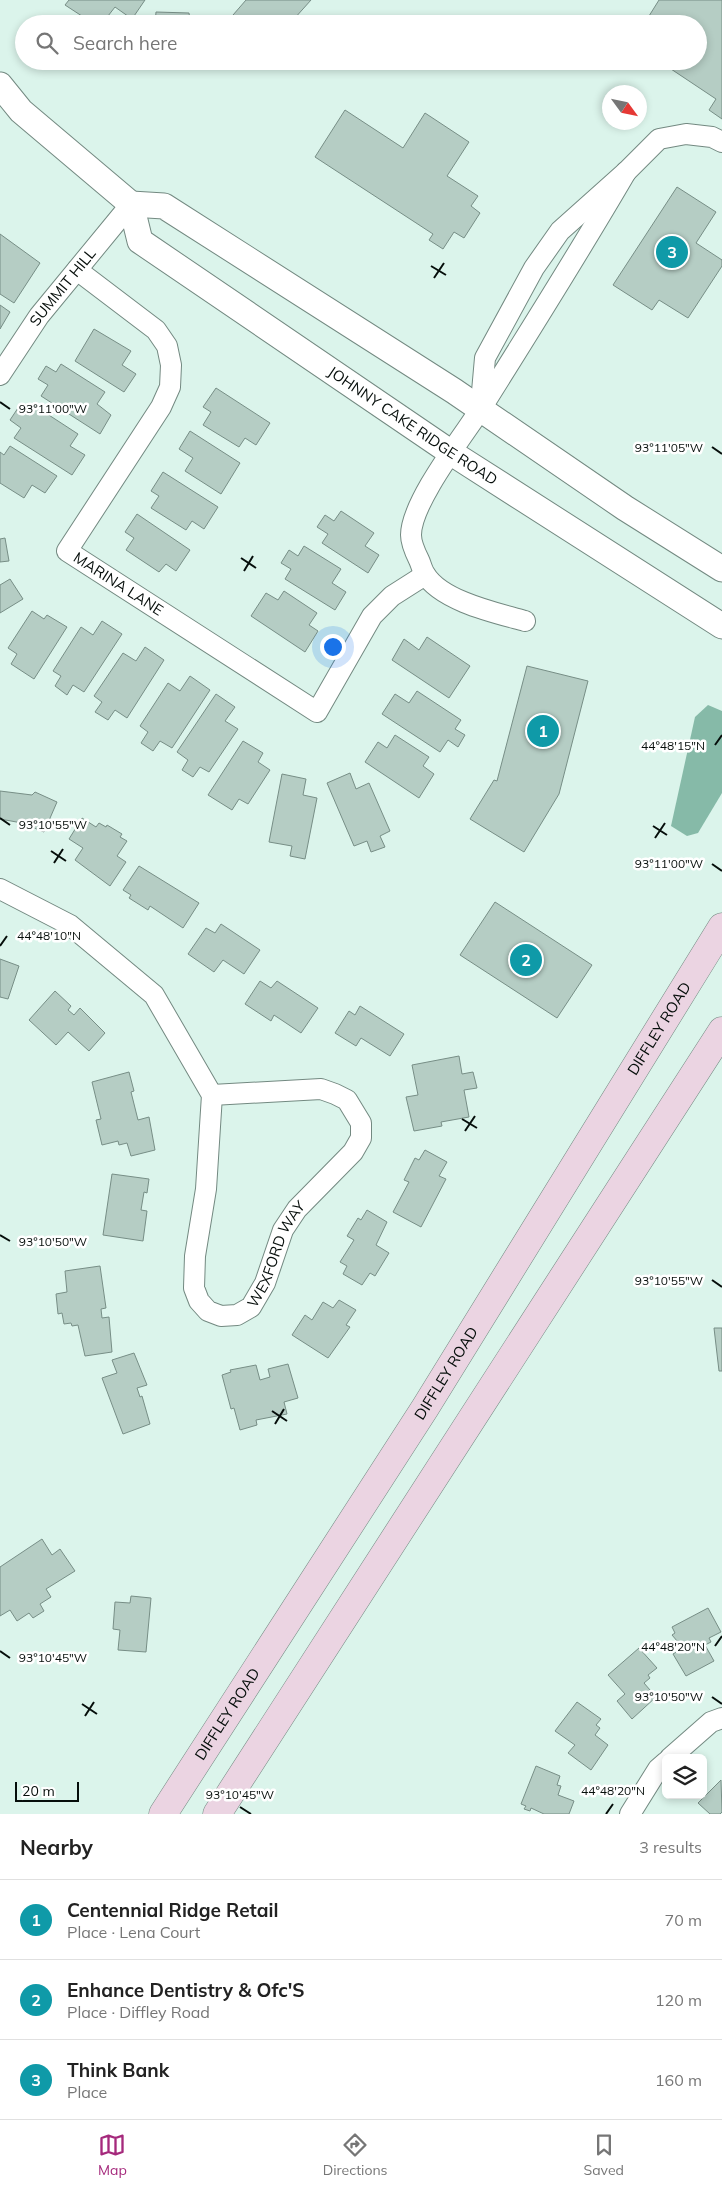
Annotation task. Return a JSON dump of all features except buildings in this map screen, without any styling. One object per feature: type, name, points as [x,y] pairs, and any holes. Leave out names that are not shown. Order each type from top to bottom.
[{"type":"main road","name":"DIFFLEY ROAD","points":[[163,1814],[425,1408],[722,927]]},
{"type":"main road","points":[[217,1814],[722,1030]]},
{"type":"street","points":[[0,85],[22,111],[132,204],[164,206],[481,409],[625,508],[722,569]]},
{"type":"street","points":[[481,409],[485,358],[534,268],[560,231],[626,172],[659,138],[686,134],[712,137],[722,142]]},
{"type":"street","points":[[525,621],[474,606],[448,595],[425,575],[411,534],[418,510],[450,452],[481,409],[584,245],[626,172]]},
{"type":"street","name":"SUMMIT HILL","points":[[0,375],[39,316],[132,204]]},
{"type":"street","name":"JOHNNY CAKE RIDGE ROAD","points":[[132,204],[140,241],[450,452],[722,626]]},
{"type":"street","name":"MARINA LANE","points":[[77,270],[156,330],[167,346],[171,365],[170,387],[160,407],[67,551],[317,712],[372,616],[392,596],[425,575]]},
{"type":"street","points":[[0,889],[70,925],[154,995],[212,1094]]},
{"type":"street","name":"WEXFORD WAY","points":[[321,1090],[347,1100],[361,1123],[361,1138],[353,1152],[296,1209],[283,1230],[259,1296],[251,1307],[237,1315],[221,1316],[208,1311],[199,1301],[194,1288],[195,1256],[206,1189],[212,1094],[321,1090]]},
{"type":"street","points":[[675,1754],[711,1722],[722,1718]]},
{"type":"street","points":[[630,1814],[662,1766]]},
{"type":"shaded area","points":[[708,705],[722,711],[722,793],[698,833],[687,836],[671,826],[695,717]]},
{"type":"place","name":"Think Bank","points":[[672,252]]},
{"type":"place","name":"Centennial Ridge Retail","points":[[543,731]]},
{"type":"place","name":"Enhance Dentistry & Ofc'S","points":[[526,960]]}]
